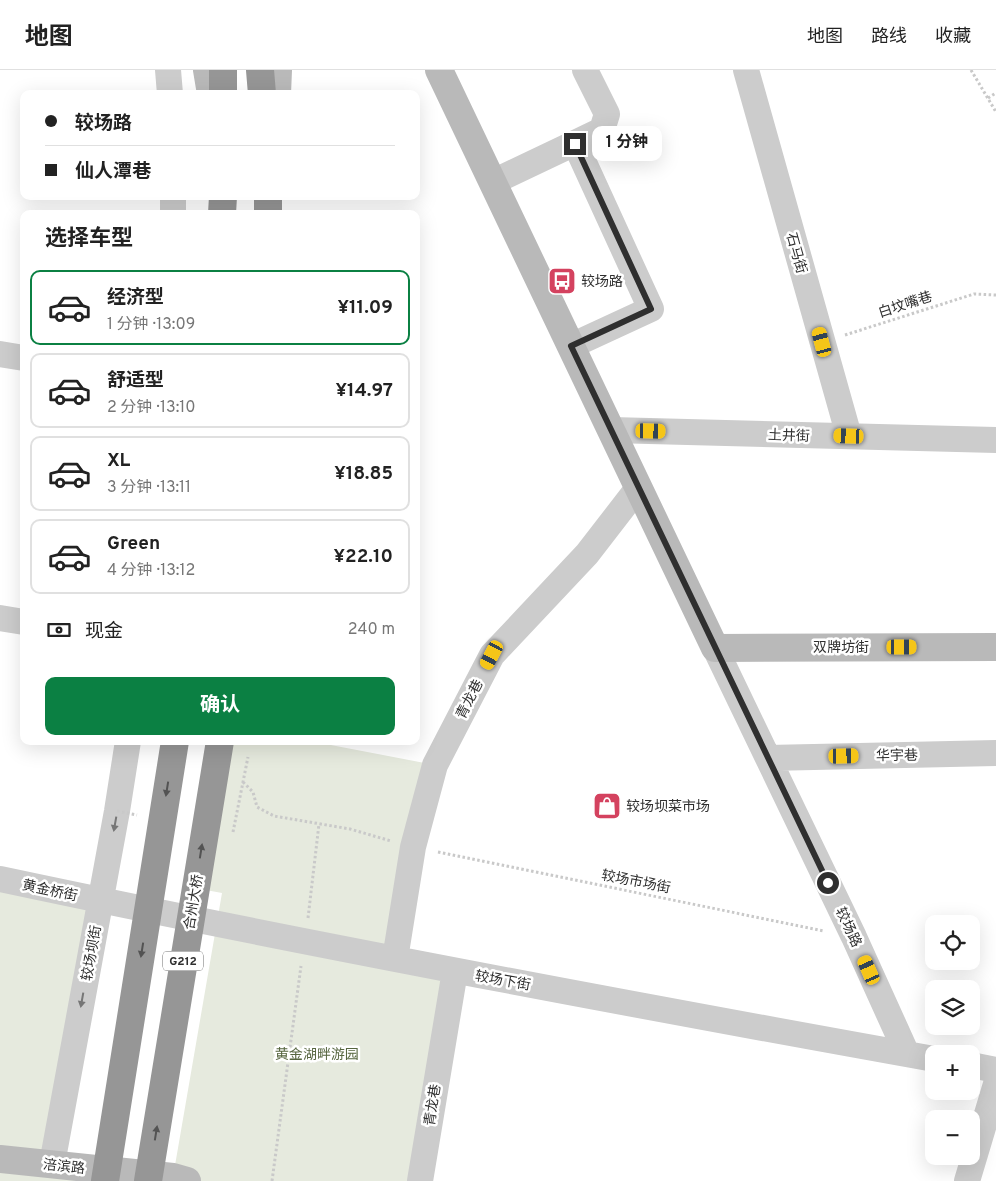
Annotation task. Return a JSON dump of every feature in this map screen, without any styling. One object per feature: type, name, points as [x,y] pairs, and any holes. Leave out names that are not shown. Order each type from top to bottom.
[{"type":"highway","points":[[223,70],[223,90]]},
{"type":"highway","points":[[260,70],[262,90]]},
{"type":"highway","points":[[105,1181],[174,745]]},
{"type":"highway","name":"合州大桥","points":[[148,1181],[219,745]]},
{"type":"street","points":[[168,70],[170,90]]},
{"type":"street","points":[[207,70],[210,90]]},
{"type":"street","points":[[277,90],[278,70]]},
{"type":"street","name":"较场路","points":[[439,70],[854,937],[908,1054]]},
{"type":"street","points":[[493,182],[602,130],[607,114],[585,70]]},
{"type":"street","name":"石马街","points":[[746,70],[849,436]]},
{"type":"street","points":[[571,346],[651,309],[575,144]]},
{"type":"street","points":[[0,354],[20,357]]},
{"type":"street","name":"土井街","points":[[611,430],[996,440]]},
{"type":"street","name":"青龙巷","points":[[395,959],[413,847],[435,765],[492,655],[587,554],[638,488]]},
{"type":"street","points":[[0,618],[20,621]]},
{"type":"street","name":"双牌坊街","points":[[716,648],[996,647]]},
{"type":"street","name":"较场坝街","points":[[52,1164],[127,745]]},
{"type":"street","name":"华宇巷","points":[[768,758],[996,753]]},
{"type":"street","name":"黄金桥街","points":[[0,879],[100,900]]},
{"type":"street","name":"较场下街","points":[[100,900],[455,971],[925,1057]]},
{"type":"street","name":"青龙巷","points":[[420,1181],[455,971]]},
{"type":"street","points":[[980,1067],[996,1070]]},
{"type":"street","points":[[967,1181],[996,1084]]},
{"type":"street","name":"涪滨路","points":[[0,1159],[173,1177],[187,1181]]},
{"type":"path","points":[[971,70],[996,112]]},
{"type":"path","points":[[988,98],[996,93]]},
{"type":"path","name":"白坟嘴巷","points":[[822,342],[974,294],[996,294]]},
{"type":"path","name":"较场市场街","points":[[243,782],[252,792],[257,807],[274,816],[350,829],[413,847],[854,937]]},
{"type":"path","points":[[272,1181],[305,942],[319,824]]},
{"type":"green space","name":"黄金湖畔游园","points":[[219,745],[331,745],[435,765],[395,958],[455,971],[420,1181],[0,1181],[0,879],[100,900],[52,1164],[173,1177],[222,893],[195,888]]},
{"type":"place","name":"较场路","points":[[562,281]]},
{"type":"place","name":"较场坝菜市场","points":[[607,806]]},
{"type":"route","points":[[575,144],[651,309],[571,346],[828,883]]}]
